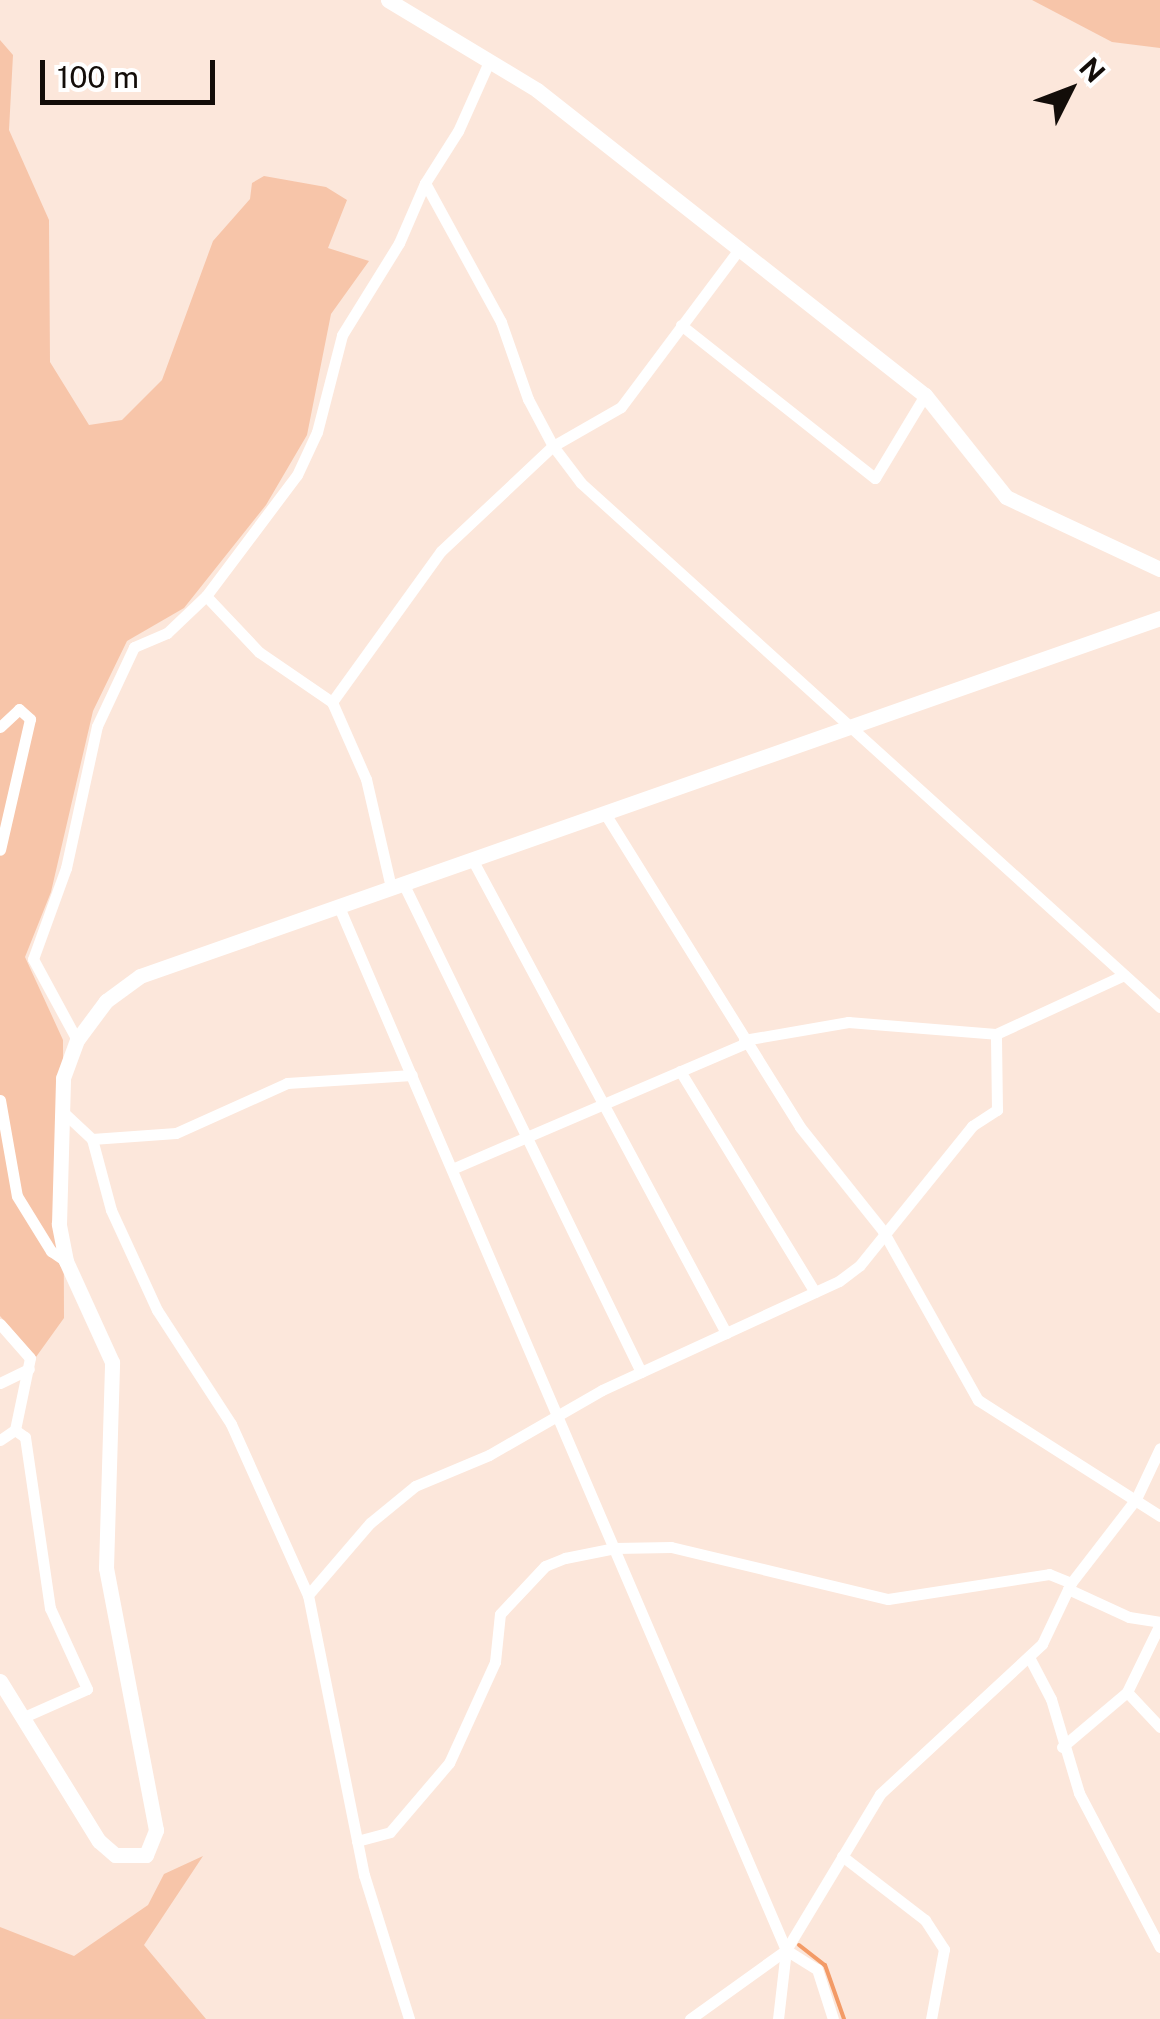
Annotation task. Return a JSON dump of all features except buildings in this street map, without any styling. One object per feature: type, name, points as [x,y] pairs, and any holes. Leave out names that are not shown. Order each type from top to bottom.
[{"type":"street","points":[[388,0],[488,64],[537,90],[925,395],[1006,497],[1160,569]]},
{"type":"street","points":[[77,1040],[33,959],[66,868],[97,726],[134,647],[167,633],[206,596],[297,475],[318,432],[342,334],[399,243],[424,183],[458,131],[488,64]]},
{"type":"street","points":[[424,183],[502,322],[528,399],[553,446],[582,483],[1160,1007]]},
{"type":"street","points":[[332,702],[441,552],[553,446],[622,407],[740,248]]},
{"type":"street","points":[[681,325],[875,478],[925,395]]},
{"type":"street","points":[[206,596],[259,652],[332,702],[366,779],[397,885],[642,1372]]},
{"type":"street","points":[[0,1681],[99,1841],[115,1856],[146,1855],[156,1830],[106,1568],[112,1362],[66,1261],[59,1224],[63,1078],[77,1040],[106,1001],[140,976],[1160,618]]},
{"type":"street","points":[[0,726],[19,709],[30,719],[0,850]]},
{"type":"street","points":[[604,812],[800,1127],[883,1231],[978,1400],[1160,1516]]},
{"type":"street","points":[[472,859],[726,1333]]},
{"type":"street","points":[[339,907],[786,1950],[778,2019]]},
{"type":"street","points":[[452,1169],[746,1041],[848,1022],[996,1034],[1124,975]]},
{"type":"street","points":[[308,1595],[370,1523],[415,1486],[642,1372],[815,1292],[860,1265],[883,1231],[972,1126],[997,1110],[996,1034]]},
{"type":"street","points":[[680,1071],[815,1292]]},
{"type":"street","points":[[92,1139],[176,1133],[287,1083],[412,1076]]},
{"type":"street","points":[[0,1100],[17,1196],[51,1251],[66,1261]]},
{"type":"street","points":[[62,1111],[92,1139],[111,1210],[157,1310],[231,1424],[308,1595],[357,1841],[410,2019]]},
{"type":"street","points":[[0,1324],[30,1358],[15,1430],[0,1440]]},
{"type":"street","points":[[0,1382],[30,1369]]},
{"type":"street","points":[[15,1430],[24,1436],[50,1608],[87,1690],[24,1717]]},
{"type":"street","points":[[690,2019],[786,1950],[880,1794],[1029,1657],[1069,1586],[1136,1500],[1160,1448]]},
{"type":"street","points":[[357,1841],[390,1832],[450,1764],[495,1662],[500,1614],[508,1599],[546,1566],[615,1548],[671,1547],[888,1600],[1049,1574],[1129,1617],[1159,1628],[1127,1692],[1062,1747]]},
{"type":"street","points":[[1029,1657],[1051,1699],[1062,1747],[1160,1947]]},
{"type":"street","points":[[1127,1692],[1160,1728]]},
{"type":"street","points":[[842,1856],[925,1920],[944,1949],[931,2019]]},
{"type":"street","points":[[786,1950],[817,1969],[833,2019]]},
{"type":"shaded area","points":[[1032,0],[1160,0],[1160,48],[1112,42]]},
{"type":"shaded area","points":[[0,40],[13,55],[9,130],[49,220],[50,362],[89,425],[122,420],[162,380],[213,241],[250,199],[252,183],[264,176],[326,187],[347,200],[328,248],[369,261],[331,314],[307,435],[266,505],[184,608],[127,641],[93,711],[51,892],[25,957],[63,1040],[64,1318],[36,1357],[0,1316]]},
{"type":"shaded area","points":[[203,1856],[144,1945],[206,2019],[0,2019],[0,1927],[74,1956],[148,1905],[164,1874]]},
{"type":"waterway","points":[[799,1945],[825,1965],[844,2019]]}]
